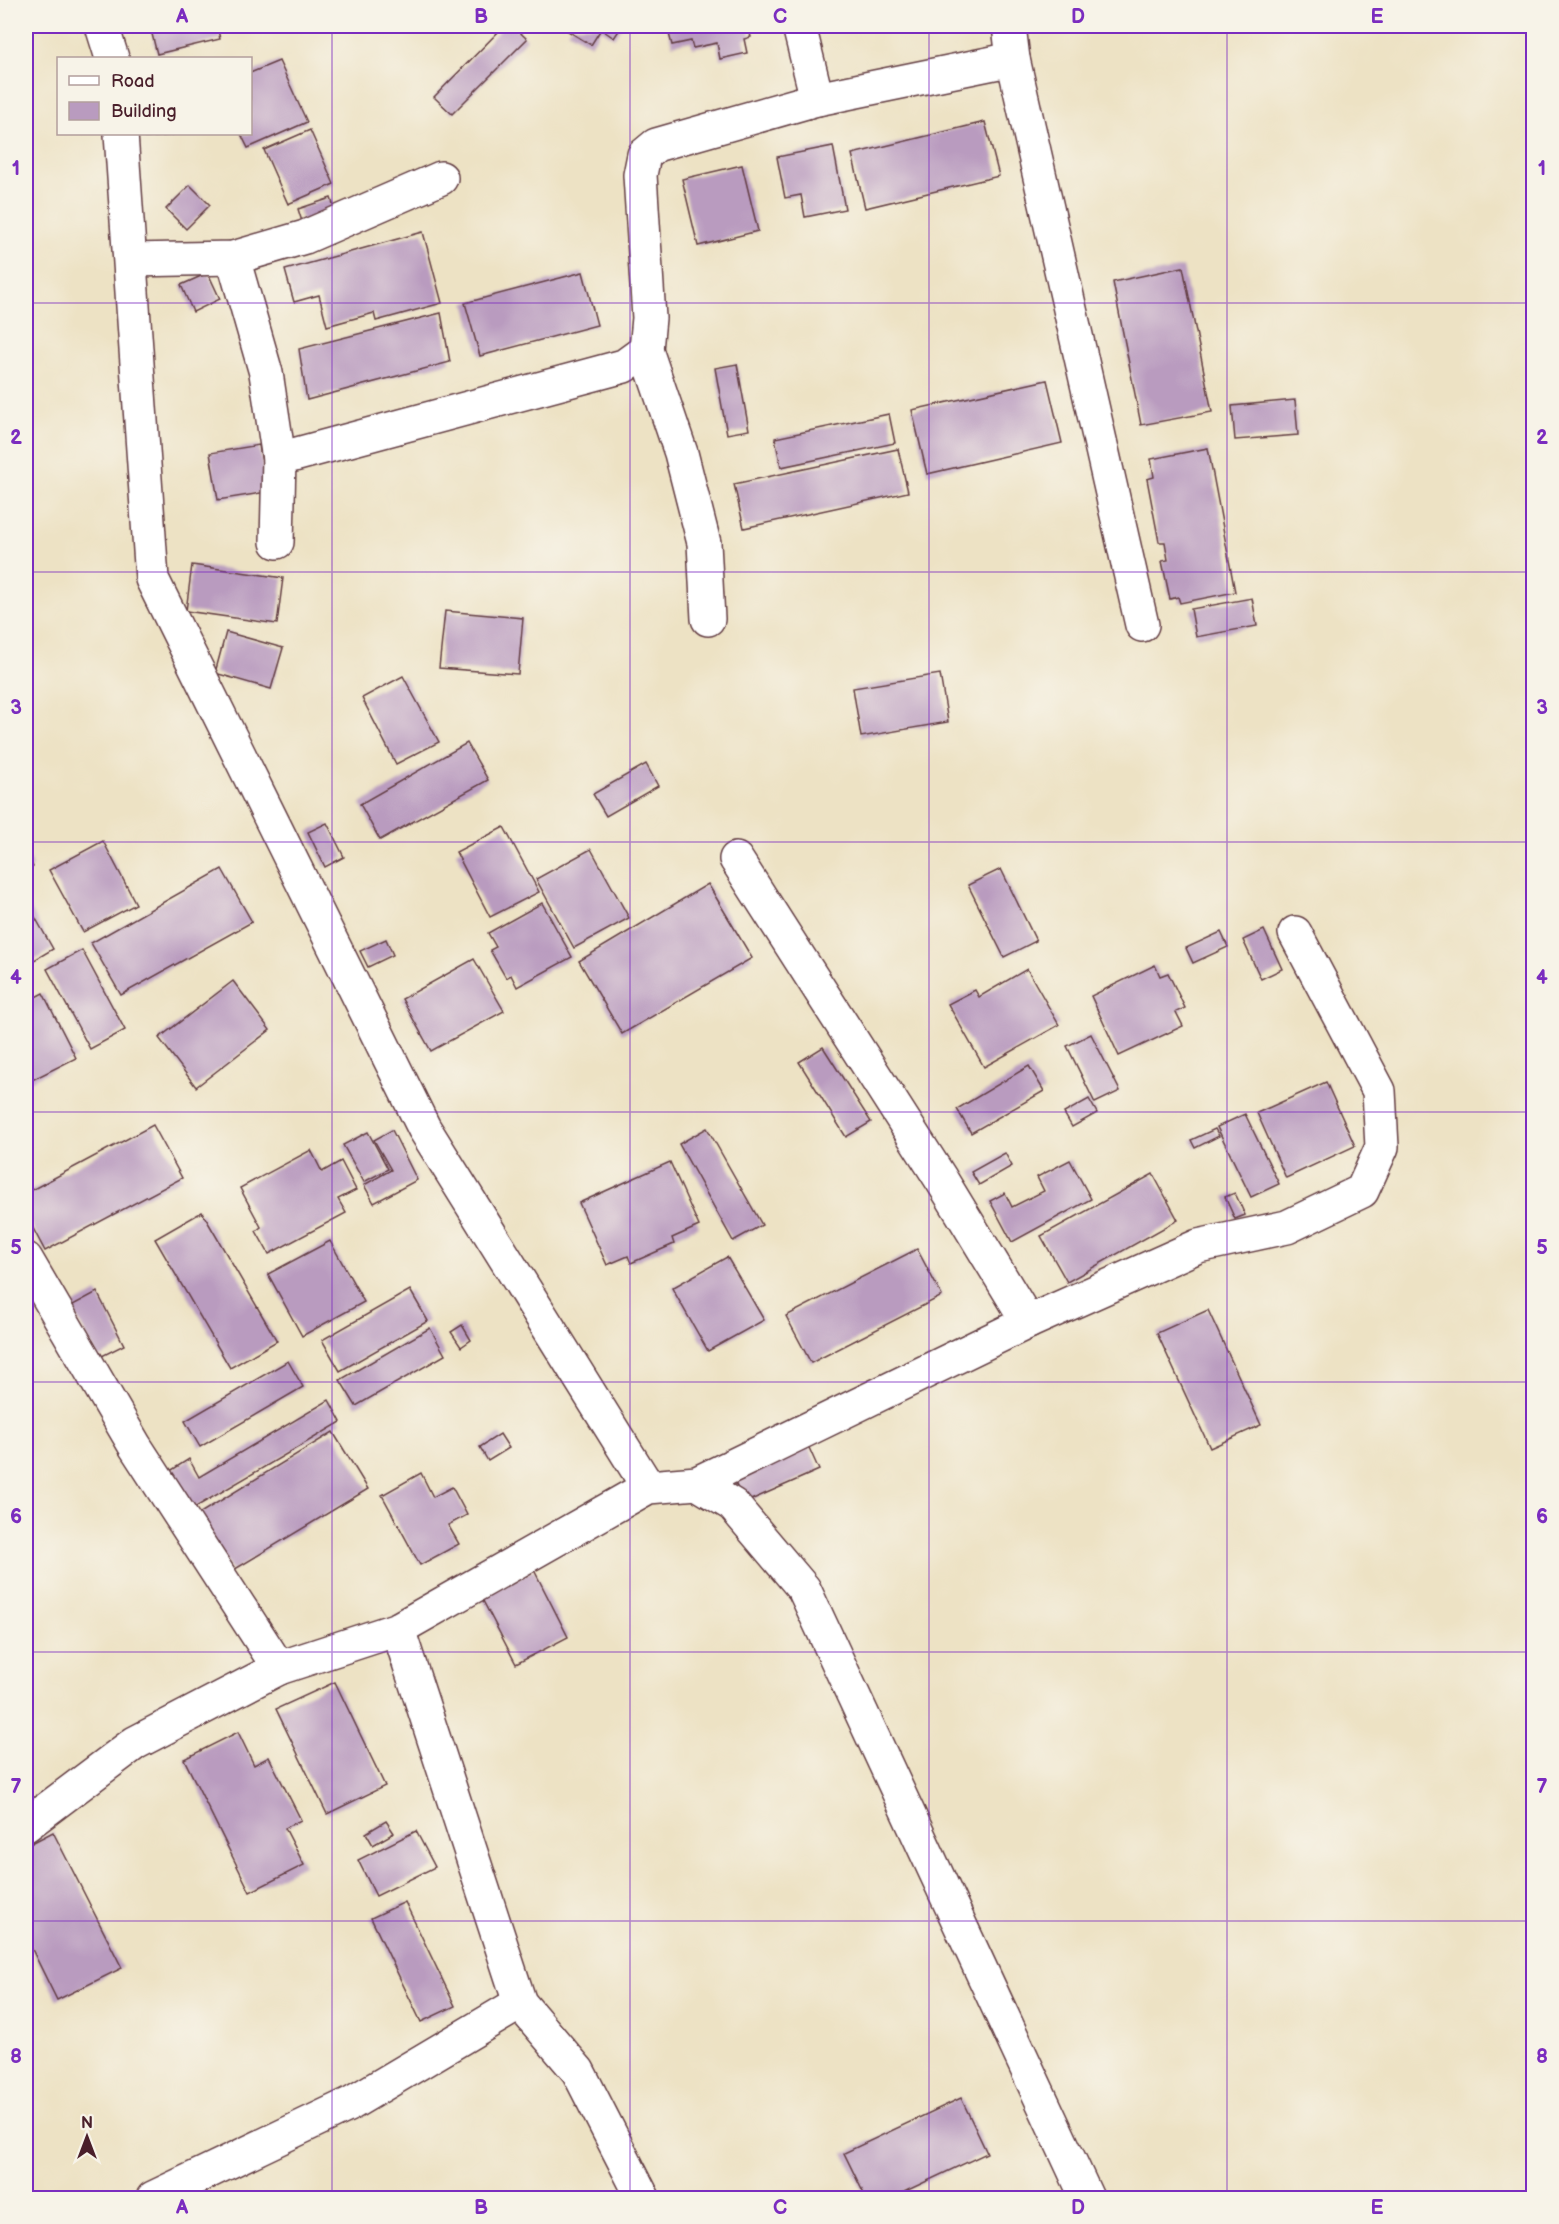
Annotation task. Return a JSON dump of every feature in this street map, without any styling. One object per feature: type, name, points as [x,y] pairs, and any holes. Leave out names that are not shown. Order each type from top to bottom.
[{"type":"street","points":[[102,26],[112,57]]},
{"type":"street","points":[[799,26],[818,99]]},
{"type":"street","points":[[1009,26],[1013,59],[1142,625]]},
{"type":"street","points":[[708,619],[704,543],[681,453],[646,350],[649,318],[640,175],[644,156],[656,145],[818,99],[1013,59]]},
{"type":"street","points":[[121,135],[152,579],[424,1128],[648,1487]]},
{"type":"street","points":[[131,260],[233,258],[305,237],[441,178]]},
{"type":"street","points":[[233,258],[266,373],[279,459],[277,542]]},
{"type":"street","points":[[279,459],[624,366],[646,350]]},
{"type":"street","points":[[736,859],[941,1179],[1028,1322]]},
{"type":"street","points":[[26,1825],[135,1743],[279,1668],[398,1629],[648,1487],[697,1483],[1028,1322],[1198,1246],[1287,1227],[1362,1191],[1382,1147],[1379,1091],[1295,933]]},
{"type":"street","points":[[26,1259],[135,1446],[279,1668]]},
{"type":"street","points":[[697,1483],[733,1505],[804,1589],[1087,2199]]},
{"type":"street","points":[[398,1629],[520,2003],[578,2071],[642,2199]]},
{"type":"street","points":[[153,2199],[350,2104],[520,2003]]},
{"type":"building","points":[[150,26],[217,26],[220,39],[157,54]]},
{"type":"building","points":[[504,26],[513,26],[527,39],[452,114],[434,97]]},
{"type":"building","points":[[572,26],[622,26],[614,38],[601,29],[591,45],[568,31]]},
{"type":"building","points":[[667,26],[748,26],[751,37],[744,39],[747,53],[720,59],[717,43],[693,48],[691,41],[672,45]]},
{"type":"building","points":[[279,61],[307,122],[248,148],[242,135],[252,135],[252,72]]},
{"type":"building","points":[[985,122],[999,176],[865,208],[852,154]]},
{"type":"building","points":[[310,130],[334,184],[288,204],[264,150]]},
{"type":"building","points":[[145,135],[172,135],[145,138]]},
{"type":"building","points":[[833,146],[845,209],[805,217],[801,195],[785,198],[777,157]]},
{"type":"building","points":[[742,165],[758,231],[698,246],[682,179]]},
{"type":"building","points":[[190,185],[210,205],[186,229],[166,209]]},
{"type":"building","points":[[331,198],[337,216],[304,228],[298,209]]},
{"type":"building","points":[[423,232],[442,303],[376,321],[374,313],[327,326],[319,295],[294,302],[285,270]]},
{"type":"building","points":[[1183,267],[1212,412],[1141,425],[1113,282]]},
{"type":"building","points":[[583,272],[597,325],[480,356],[465,303]]},
{"type":"building","points":[[208,273],[220,299],[193,312],[181,285]]},
{"type":"building","points":[[441,313],[450,362],[307,400],[299,349]]},
{"type":"building","points":[[737,364],[749,430],[727,434],[715,368]]},
{"type":"building","points":[[1047,380],[1062,443],[927,474],[912,410]]},
{"type":"building","points":[[1295,400],[1298,435],[1235,440],[1232,406]]},
{"type":"building","points":[[889,414],[895,443],[781,467],[775,438]]},
{"type":"building","points":[[259,445],[267,492],[218,500],[210,453]]},
{"type":"building","points":[[1208,448],[1235,592],[1180,603],[1178,597],[1170,599],[1162,561],[1168,560],[1165,542],[1159,542],[1147,479],[1154,477],[1151,459]]},
{"type":"building","points":[[898,449],[908,492],[744,528],[734,484]]},
{"type":"building","points":[[192,565],[283,578],[277,624],[186,611]]},
{"type":"building","points":[[1252,598],[1257,626],[1196,637],[1191,609]]},
{"type":"building","points":[[445,611],[523,618],[518,674],[439,668]]},
{"type":"building","points":[[226,632],[283,648],[271,689],[215,673]]},
{"type":"building","points":[[940,674],[948,722],[861,737],[853,688]]},
{"type":"building","points":[[403,676],[439,742],[396,764],[362,698]]},
{"type":"building","points":[[467,743],[488,780],[380,840],[360,804]]},
{"type":"building","points":[[646,764],[658,786],[606,816],[593,794]]},
{"type":"building","points":[[327,823],[344,857],[325,867],[308,832]]},
{"type":"building","points":[[504,827],[539,892],[490,917],[456,852]]},
{"type":"building","points":[[103,841],[136,904],[83,932],[49,870]]},
{"type":"building","points":[[591,849],[629,918],[574,948],[536,879]]},
{"type":"building","points":[[26,853],[33,867],[26,871]]},
{"type":"building","points":[[222,869],[252,922],[121,995],[91,943]]},
{"type":"building","points":[[1001,869],[1036,941],[1004,957],[968,885]]},
{"type":"building","points":[[708,884],[752,958],[622,1034],[579,961]]},
{"type":"building","points":[[26,901],[53,949],[26,965]]},
{"type":"building","points":[[542,903],[572,957],[517,987],[511,975],[506,978],[490,950],[496,947],[488,933]]},
{"type":"building","points":[[1264,930],[1282,969],[1261,979],[1243,940]]},
{"type":"building","points":[[1221,932],[1228,947],[1193,963],[1186,948]]},
{"type":"building","points":[[386,939],[393,955],[368,967],[360,951]]},
{"type":"building","points":[[82,950],[125,1030],[90,1049],[47,969]]},
{"type":"building","points":[[474,959],[504,1011],[431,1051],[402,999]]},
{"type":"building","points":[[1155,965],[1160,976],[1168,973],[1185,1008],[1176,1012],[1183,1026],[1119,1056],[1091,996]]},
{"type":"building","points":[[1027,969],[1059,1025],[984,1067],[948,1004],[975,990],[979,997]]},
{"type":"building","points":[[233,981],[270,1030],[196,1087],[159,1038]]},
{"type":"building","points":[[43,993],[76,1058],[26,1083],[26,1002]]},
{"type":"building","points":[[1091,1034],[1120,1091],[1095,1103],[1067,1046]]},
{"type":"building","points":[[823,1047],[871,1122],[846,1137],[799,1062]]},
{"type":"building","points":[[1029,1066],[1044,1091],[971,1133],[957,1109]]},
{"type":"building","points":[[1326,1082],[1355,1146],[1286,1178],[1257,1113]]},
{"type":"building","points":[[1089,1099],[1097,1113],[1072,1127],[1064,1113]]},
{"type":"building","points":[[1245,1114],[1279,1184],[1251,1197],[1217,1127]]},
{"type":"building","points":[[153,1125],[182,1178],[45,1251],[26,1215],[26,1193]]},
{"type":"building","points":[[707,1128],[762,1225],[733,1241],[679,1144]]},
{"type":"building","points":[[1215,1129],[1219,1136],[1195,1148],[1191,1140]]},
{"type":"building","points":[[392,1130],[417,1180],[374,1203],[364,1185],[391,1170],[374,1140]]},
{"type":"building","points":[[368,1132],[388,1169],[364,1182],[343,1145]]},
{"type":"building","points":[[311,1150],[322,1172],[341,1161],[356,1190],[338,1199],[346,1213],[269,1254],[256,1231],[261,1227],[240,1188]]},
{"type":"building","points":[[1005,1153],[1012,1166],[979,1185],[971,1172]]},
{"type":"building","points":[[1070,1160],[1091,1199],[1012,1242],[990,1201],[1005,1193],[1012,1207],[1044,1191],[1037,1177]]},
{"type":"building","points":[[670,1162],[699,1226],[672,1238],[674,1244],[631,1263],[628,1256],[607,1265],[579,1203]]},
{"type":"building","points":[[1153,1174],[1178,1220],[1067,1282],[1041,1236]]},
{"type":"building","points":[[1235,1193],[1245,1215],[1235,1219],[1225,1197]]},
{"type":"building","points":[[202,1212],[277,1341],[230,1368],[155,1239]]},
{"type":"building","points":[[330,1241],[364,1302],[302,1336],[268,1274]]},
{"type":"building","points":[[917,1249],[942,1296],[811,1363],[786,1316]]},
{"type":"building","points":[[727,1257],[764,1320],[708,1351],[672,1288]]},
{"type":"building","points":[[410,1290],[428,1321],[340,1371],[322,1340]]},
{"type":"building","points":[[97,1292],[124,1345],[98,1358],[71,1306]]},
{"type":"building","points":[[1208,1310],[1261,1425],[1210,1448],[1157,1333]]},
{"type":"building","points":[[462,1325],[471,1340],[461,1347],[451,1332]]},
{"type":"building","points":[[430,1328],[445,1355],[356,1406],[340,1380]]},
{"type":"building","points":[[288,1361],[303,1387],[200,1447],[185,1421]]},
{"type":"building","points":[[329,1400],[341,1422],[189,1511],[167,1473],[189,1459],[199,1477]]},
{"type":"building","points":[[333,1432],[368,1489],[232,1571],[197,1515]]},
{"type":"building","points":[[500,1434],[509,1448],[488,1461],[480,1447]]},
{"type":"building","points":[[806,1441],[819,1470],[744,1503],[731,1473]]},
{"type":"building","points":[[421,1473],[433,1497],[452,1487],[467,1515],[448,1525],[459,1544],[420,1565],[382,1495]]},
{"type":"building","points":[[534,1570],[568,1637],[516,1664],[481,1597]]},
{"type":"building","points":[[335,1682],[385,1786],[327,1814],[276,1709]]},
{"type":"building","points":[[238,1732],[254,1765],[269,1757],[301,1820],[285,1828],[304,1865],[250,1892],[184,1759]]},
{"type":"building","points":[[386,1821],[394,1833],[373,1845],[366,1833]]},
{"type":"building","points":[[416,1831],[435,1867],[376,1896],[358,1860]]},
{"type":"building","points":[[53,1832],[122,1968],[57,2000],[26,1937],[26,1846]]},
{"type":"building","points":[[405,1902],[455,2006],[421,2022],[371,1918]]},
{"type":"building","points":[[961,2098],[987,2153],[891,2198],[866,2198],[844,2153]]}]
